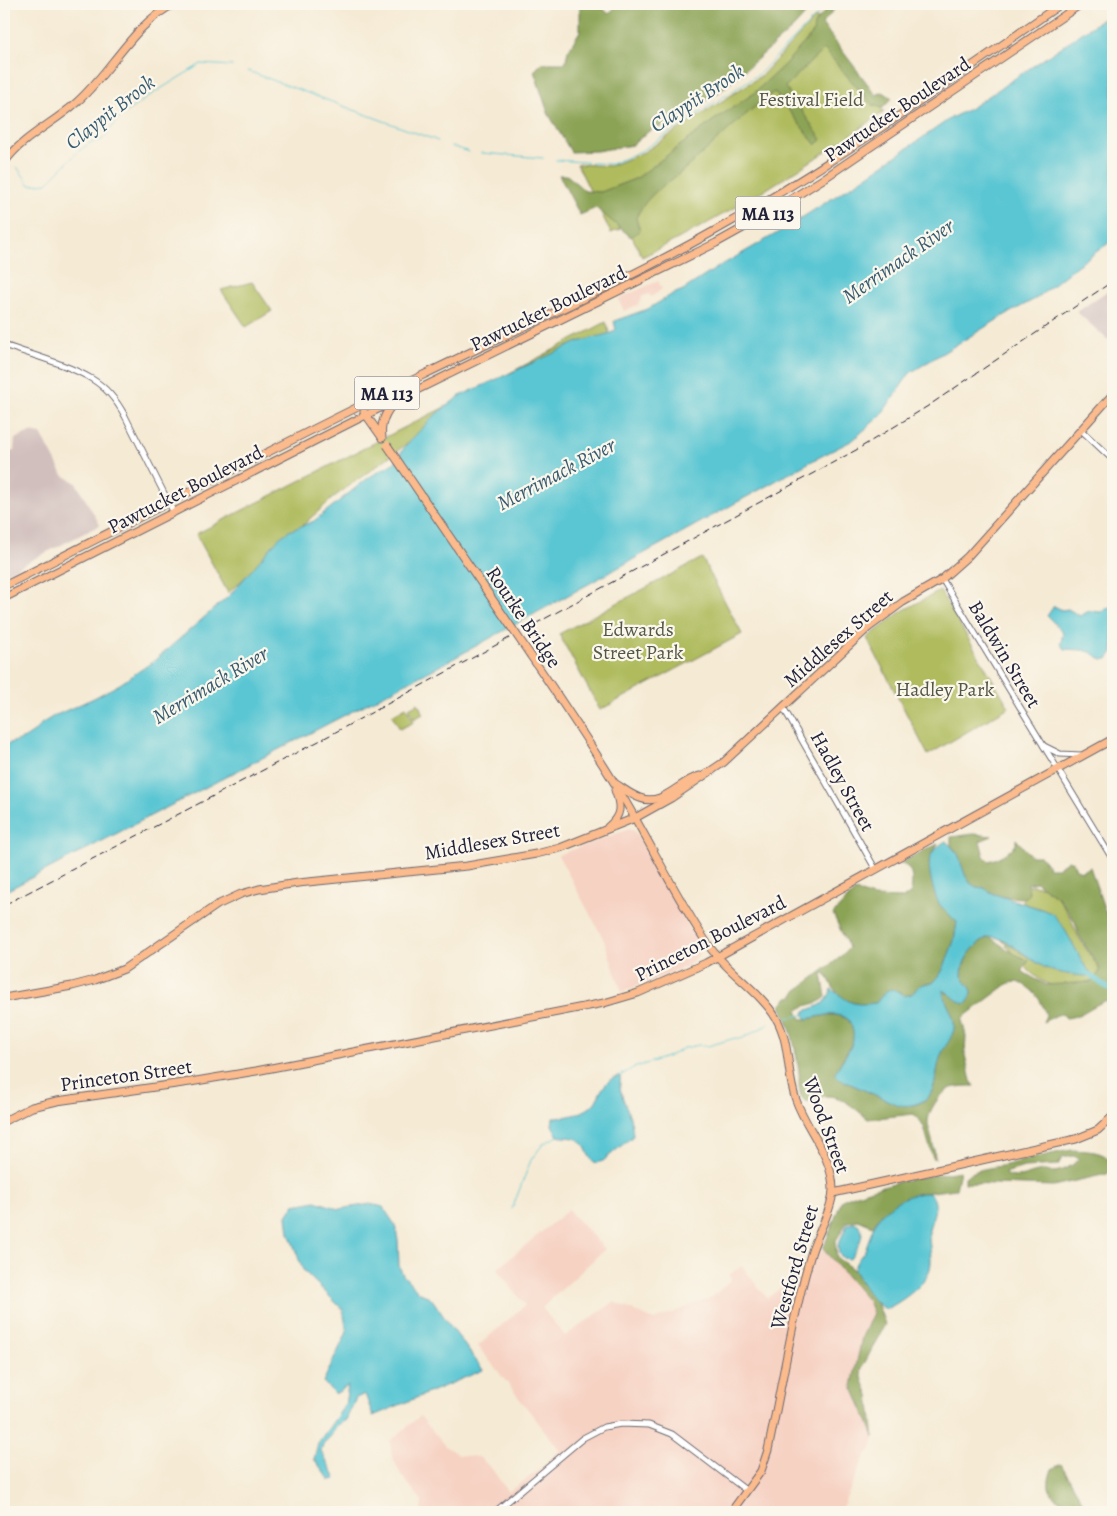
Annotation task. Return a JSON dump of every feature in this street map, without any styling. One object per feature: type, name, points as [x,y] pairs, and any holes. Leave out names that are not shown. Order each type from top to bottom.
[{"type":"main road","points":[[4,163],[17,147],[29,137],[79,101],[140,31],[161,11],[174,4]]},
{"type":"main road","name":"Pawtucket Boulevard","points":[[4,586],[360,406],[652,264],[740,216],[871,134],[1061,4]]},
{"type":"main road","name":"Pawtucket Boulevard","points":[[4,598],[366,415],[662,271],[761,218],[884,138],[1081,4]]},
{"type":"main road","name":"Middlesex Street","points":[[4,998],[72,986],[124,969],[217,905],[240,894],[298,884],[470,865],[560,848],[635,818],[672,798],[731,756],[868,628],[903,602],[942,579],[968,556],[1113,394]]},
{"type":"main road","points":[[382,438],[382,425],[389,409],[407,395]]},
{"type":"main road","name":"Rourke Bridge","points":[[360,406],[532,656],[614,782],[635,818]]},
{"type":"main road","name":"Princeton Boulevard","points":[[256,1071],[604,1003],[638,994],[717,956],[1113,739]]},
{"type":"main road","points":[[614,782],[638,798],[653,800],[662,797],[693,778],[705,775]]},
{"type":"main road","points":[[603,831],[613,823],[621,808],[614,782]]},
{"type":"main road","name":"Wood Street","points":[[635,818],[682,904],[717,956],[760,999],[778,1022],[785,1040],[795,1098],[803,1118],[827,1161],[832,1174],[833,1193]]},
{"type":"main road","name":"Princeton Street","points":[[4,1121],[32,1107],[56,1101],[256,1071]]},
{"type":"main road","name":"Westford Street","points":[[731,1512],[761,1471],[768,1450],[799,1301],[812,1253],[833,1193],[1076,1139],[1098,1130],[1113,1116]]},
{"type":"street","points":[[4,345],[91,378],[110,394],[125,416],[174,513]]},
{"type":"street","points":[[1081,430],[1113,460]]},
{"type":"street","name":"Baldwin Street","points":[[942,579],[1113,860]]},
{"type":"street","name":"Hadley Street","points":[[783,707],[876,870]]},
{"type":"street","points":[[1042,744],[1060,754],[1084,755]]},
{"type":"street","points":[[495,1512],[583,1438],[604,1427],[621,1424],[649,1425],[672,1434],[747,1491]]},
{"type":"shaded area","points":[[658,281],[662,289],[651,297],[649,294],[641,297],[642,300],[638,302],[639,304],[624,311],[618,299]]},
{"type":"shaded area","points":[[1113,287],[1113,334],[1108,340],[1077,312]]},
{"type":"shaded area","points":[[30,432],[41,434],[63,475],[76,483],[100,525],[4,574],[4,453],[14,451],[15,439]]},
{"type":"shaded area","points":[[629,829],[635,831],[699,945],[700,953],[689,965],[622,992],[604,940],[558,855]]},
{"type":"shaded area","points":[[568,1210],[605,1249],[542,1308],[565,1336],[614,1302],[654,1320],[712,1297],[731,1280],[730,1274],[742,1266],[767,1298],[800,1274],[823,1249],[868,1301],[873,1313],[862,1337],[852,1386],[874,1437],[872,1449],[866,1454],[840,1512],[421,1512],[422,1501],[400,1473],[392,1456],[390,1441],[420,1416],[446,1447],[459,1455],[479,1457],[492,1469],[508,1492],[538,1471],[560,1450],[478,1346],[525,1305],[497,1269]]},
{"type":"green space","points":[[580,4],[598,4],[609,14],[618,4],[815,4],[794,27],[722,90],[674,122],[649,131],[632,145],[597,151],[571,152],[548,113],[534,71],[542,63],[565,63],[568,51],[580,31]]},
{"type":"green space","points":[[831,4],[839,4],[822,24],[876,95],[883,92],[892,98],[883,108],[872,105],[824,49],[785,87],[822,140],[816,145],[774,92],[646,201],[636,218],[640,231],[631,237],[596,208],[580,215],[559,175],[567,175],[585,191],[601,192],[637,178],[714,120],[753,94],[785,64],[813,33],[814,24]]},
{"type":"green space","name":"Festival Field","points":[[816,17],[884,112],[826,152],[736,207],[642,257],[627,226],[611,233],[577,164],[610,166],[644,152],[762,75]]},
{"type":"green space","points":[[252,282],[272,311],[246,327],[221,290]]},
{"type":"green space","points":[[606,322],[610,336],[423,432],[334,497],[228,593],[196,534],[472,393]]},
{"type":"green space","name":"Edwards Street Park","points":[[702,558],[742,634],[600,710],[559,634]]},
{"type":"green space","name":"Hadley Park","points":[[940,591],[1009,707],[928,755],[867,638],[902,611]]},
{"type":"green space","points":[[418,703],[423,714],[414,719],[409,708]]},
{"type":"green space","points":[[406,707],[414,722],[400,729],[392,715]]},
{"type":"green space","points":[[973,834],[992,836],[980,841],[984,856],[989,861],[1000,857],[1010,850],[1016,845],[1016,839],[1031,856],[1041,856],[1049,868],[1057,868],[1068,860],[1073,862],[1076,869],[1082,871],[1090,867],[1107,917],[1113,922],[1113,1009],[1105,1001],[1076,1016],[1066,1018],[1062,1014],[1043,1022],[1046,1015],[1039,999],[1028,987],[1018,982],[1009,983],[965,1016],[962,1020],[966,1036],[965,1055],[971,1081],[975,1086],[951,1088],[935,1103],[928,1119],[928,1124],[935,1159],[933,1158],[924,1127],[914,1114],[868,1119],[846,1102],[834,1097],[821,1097],[806,1102],[800,1093],[795,1047],[781,1006],[788,997],[794,996],[796,991],[838,959],[849,948],[833,914],[855,891],[873,897],[904,898],[911,893],[912,875],[905,865],[900,864],[938,844],[931,854],[929,862],[932,882],[940,905],[957,922],[954,941],[940,975],[933,983],[925,983],[912,994],[904,996],[899,991],[886,991],[876,1003],[863,1004],[851,1002],[841,997],[824,973],[822,974],[826,997],[797,1011],[801,1019],[835,1015],[848,1019],[852,1026],[853,1037],[840,1064],[837,1078],[898,1105],[912,1105],[924,1101],[929,1096],[935,1083],[941,1055],[952,1035],[954,1027],[953,1019],[942,990],[965,1004],[972,992],[962,976],[967,957],[974,947],[990,937],[1011,952],[1029,961],[1023,968],[1023,972],[1046,985],[1091,982],[1100,969],[1079,935],[1075,922],[1059,898],[1036,882],[1027,884],[1028,896],[1023,898],[1003,897],[970,883],[965,875],[958,854],[951,845],[951,837]]},
{"type":"green space","points":[[1026,886],[1046,887],[1056,895],[1070,917],[1078,936],[1101,972],[1099,979],[1063,986],[1045,983],[1017,958],[1000,938],[1043,966],[1066,973],[1093,975],[1071,943],[1044,910],[1022,903],[1027,894]]},
{"type":"green space","points":[[1072,1150],[1104,1155],[1109,1159],[1111,1171],[1107,1174],[1053,1186],[965,1183],[965,1177],[975,1171]],"holes":[[[1073,1156],[1079,1158],[1071,1166],[1056,1172],[1044,1171],[1017,1177],[1012,1177],[1005,1173],[1024,1167],[1058,1165],[1062,1158]]]},
{"type":"green space","points":[[960,1171],[956,1189],[915,1194],[880,1216],[873,1226],[858,1220],[847,1222],[835,1242],[837,1258],[854,1270],[878,1305],[885,1324],[861,1370],[869,1395],[874,1437],[852,1386],[862,1337],[873,1313],[868,1301],[823,1249],[842,1200],[885,1185]]},
{"type":"green space","points":[[1061,1464],[1087,1512],[1068,1512],[1069,1506],[1051,1492],[1049,1483],[1052,1469]]},
{"type":"water","name":"Merrimack River","points":[[1113,12],[1113,240],[1075,267],[1037,298],[1005,315],[910,373],[881,415],[853,440],[447,662],[4,892],[4,745],[25,738],[54,716],[120,684],[154,661],[230,595],[279,538],[289,531],[314,521],[368,478],[395,462],[406,445],[436,414],[460,396],[578,342],[611,333],[616,330],[614,321],[648,309],[781,231],[861,180],[951,118],[971,108]]},
{"type":"water","points":[[1113,605],[1113,652],[1108,659],[1100,658],[1087,651],[1065,649],[1061,644],[1063,632],[1047,616],[1054,606],[1062,610],[1068,609],[1080,616],[1089,611],[1101,612]]},
{"type":"water","points":[[946,841],[958,854],[965,875],[970,883],[994,894],[1053,914],[1064,928],[1085,966],[1093,976],[1055,971],[1038,964],[996,937],[983,940],[969,954],[963,968],[962,976],[972,992],[965,1004],[943,990],[952,1014],[954,1027],[952,1035],[941,1055],[935,1084],[929,1096],[916,1104],[898,1105],[837,1078],[835,1073],[853,1041],[852,1027],[848,1019],[832,1015],[807,1019],[804,1015],[805,1011],[825,1002],[831,989],[851,1002],[860,1004],[876,1003],[888,990],[895,990],[904,996],[912,994],[921,985],[933,983],[940,975],[954,941],[957,922],[942,907],[935,896],[929,863],[934,851]]},
{"type":"water","points":[[620,1076],[620,1090],[630,1118],[633,1136],[603,1161],[596,1163],[590,1158],[582,1142],[574,1138],[558,1136],[552,1125],[553,1118],[570,1116],[588,1109],[596,1101],[606,1084]]},
{"type":"water","points":[[926,1193],[930,1194],[935,1202],[929,1230],[931,1262],[929,1272],[917,1288],[904,1299],[886,1309],[867,1292],[854,1270],[855,1267],[865,1250],[873,1228],[882,1214],[902,1199]]},
{"type":"water","points":[[316,1201],[339,1209],[371,1204],[383,1207],[395,1225],[398,1240],[399,1266],[403,1275],[420,1293],[430,1297],[483,1370],[373,1416],[365,1394],[356,1398],[346,1420],[336,1426],[331,1436],[323,1444],[321,1451],[336,1479],[330,1480],[314,1459],[318,1443],[345,1405],[348,1386],[335,1394],[323,1382],[347,1332],[343,1310],[303,1270],[289,1233],[287,1216],[294,1205]]},
{"type":"water","points":[[854,1222],[861,1229],[861,1240],[850,1259],[843,1258],[839,1254],[838,1245],[847,1225]]},
{"type":"waterway","name":"Claypit Brook","points":[[556,160],[611,164],[641,151],[760,73],[828,4]]},
{"type":"waterway","name":"Claypit Brook","points":[[17,167],[30,185],[47,183],[79,151],[90,143],[102,140],[121,116],[149,96],[201,64],[232,66]]},
{"type":"waterway","name":"Claypit Brook","points":[[248,71],[438,141]]},
{"type":"waterway","name":"Claypit Brook","points":[[451,146],[469,152]]},
{"type":"waterway","name":"Claypit Brook","points":[[481,153],[543,158]]},
{"type":"waterway","points":[[1087,973],[1113,992]]},
{"type":"waterway","points":[[787,1018],[803,1015]]},
{"type":"waterway","points":[[620,1076],[633,1068],[670,1056],[684,1048],[699,1045],[708,1046],[735,1038],[741,1039],[769,1024]]},
{"type":"waterway","points":[[512,1209],[531,1160],[543,1144],[558,1136]]},
{"type":"railway","points":[[4,905],[319,741],[858,449],[928,406],[1113,281]]}]
